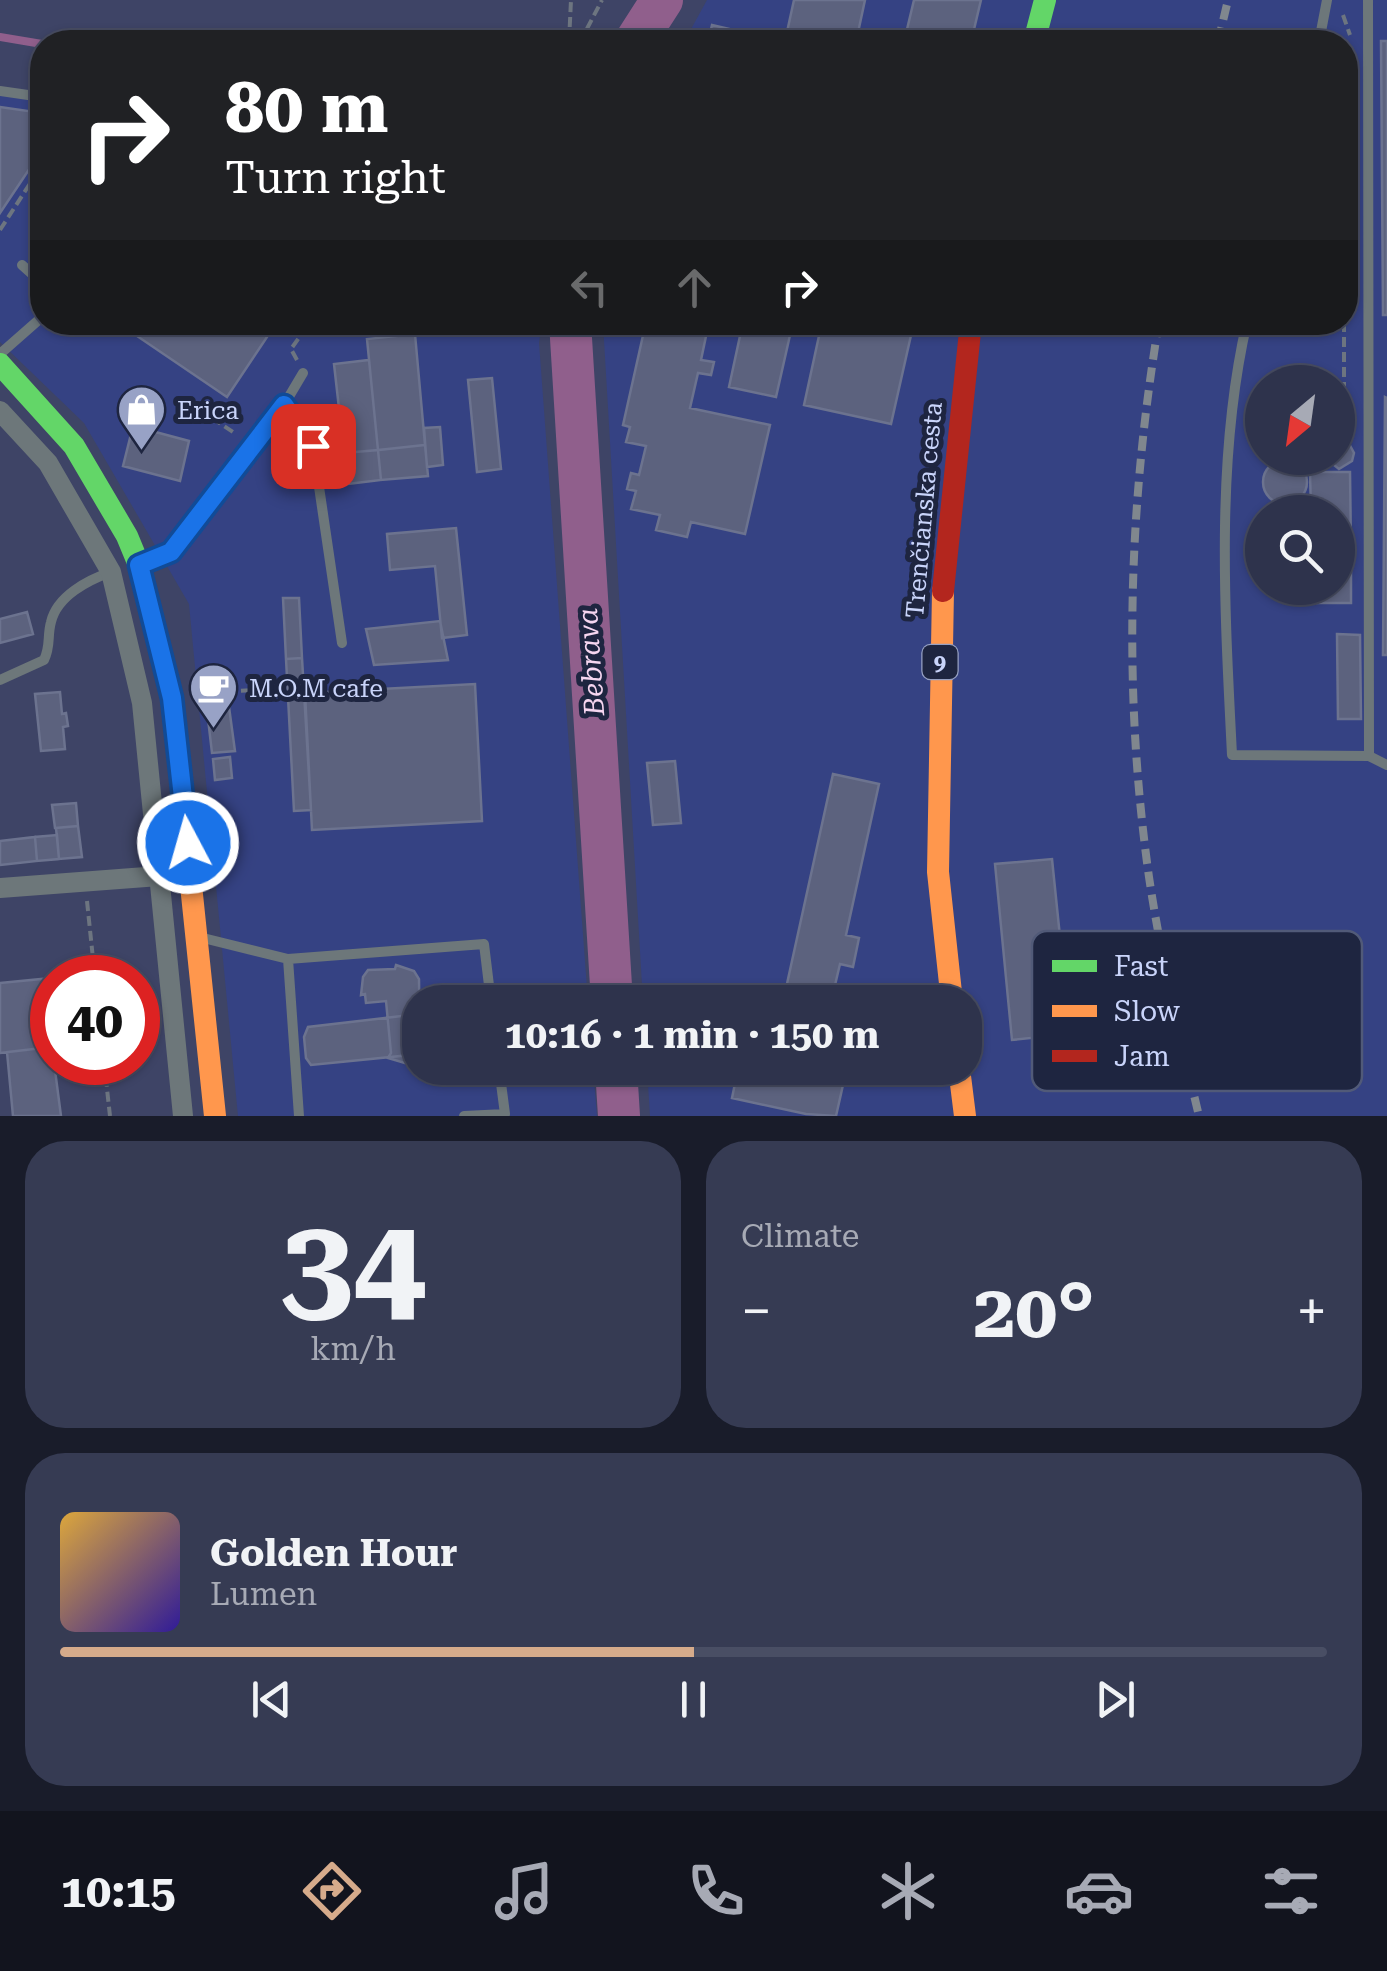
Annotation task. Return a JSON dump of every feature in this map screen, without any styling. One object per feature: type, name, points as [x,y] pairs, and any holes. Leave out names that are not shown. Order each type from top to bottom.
[{"type":"street","points":[[1037,30],[1045,0]]},
{"type":"street","name":"Trenčianska cesta","points":[[950,985],[938,872],[938,725],[944,562],[970,335]]},
{"type":"street","points":[[0,364],[74,446],[127,536],[139,565],[172,698],[214,1116]]},
{"type":"street","points":[[0,411],[48,464],[111,572],[142,703],[183,1116]]},
{"type":"street","points":[[0,888],[159,876]]},
{"type":"street","points":[[168,958],[199,946]]},
{"type":"street","points":[[962,1085],[965,1116]]},
{"type":"lane","points":[[1368,0],[1369,756]]},
{"type":"lane","points":[[1323,30],[1332,1]]},
{"type":"lane","points":[[0,91],[30,95]]},
{"type":"lane","points":[[22,265],[30,272]]},
{"type":"lane","points":[[0,354],[30,328]]},
{"type":"lane","points":[[1244,335],[1230,406],[1226,653],[1232,755],[1369,756],[1387,765]]},
{"type":"lane","points":[[139,565],[171,552],[284,405],[303,373]]},
{"type":"lane","points":[[284,405],[313,446],[342,643]]},
{"type":"lane","points":[[0,680],[44,660],[52,646],[51,622],[59,608],[70,594],[111,572]]},
{"type":"lane","points":[[199,946],[288,959],[484,944],[489,985]]},
{"type":"lane","points":[[288,959],[299,1116]]},
{"type":"lane","points":[[464,1116],[505,1114],[501,1085]]},
{"type":"path","points":[[570,30],[571,0]]},
{"type":"path","points":[[586,30],[602,0]]},
{"type":"path","points":[[1332,1],[1348,30]]},
{"type":"path","points":[[0,230],[30,184]]},
{"type":"path","points":[[301,335],[291,350],[303,373]]},
{"type":"path","points":[[1343,365],[1344,335]]},
{"type":"path","points":[[1334,345],[1344,346]]},
{"type":"path","points":[[212,418],[233,432]]},
{"type":"path","points":[[186,694],[274,690]]},
{"type":"path","points":[[85,881],[93,955]]},
{"type":"path","points":[[107,1085],[110,1116]]},
{"type":"shaded area","points":[[707,0],[1387,0],[1387,1116],[650,1116],[648,1085],[982,1085],[982,985],[642,985],[604,335],[1358,335],[1358,30],[691,30]]},
{"type":"shaded area","points":[[0,87],[30,91],[30,335],[540,335],[587,985],[402,985],[402,1085],[594,1085],[597,1116],[238,1116],[189,604],[84,423],[0,342]]},
{"type":"building","points":[[794,0],[865,0],[859,30],[787,30]]},
{"type":"building","points":[[914,0],[981,0],[974,30],[907,30]]},
{"type":"building","points":[[1381,41],[1387,41],[1387,315],[1383,315]]},
{"type":"building","points":[[0,107],[30,111],[30,168],[0,213]]},
{"type":"building","points":[[138,335],[268,335],[227,397]]},
{"type":"building","points":[[415,335],[425,445],[378,450],[367,339]]},
{"type":"building","points":[[643,335],[706,335],[701,360],[714,362],[711,375],[698,373],[690,408],[770,425],[745,534],[691,522],[687,537],[656,530],[660,515],[631,509],[636,491],[627,489],[631,473],[639,475],[646,446],[626,442],[630,427],[623,425]]},
{"type":"building","points":[[740,335],[790,335],[776,397],[729,387]]},
{"type":"building","points":[[819,335],[911,335],[891,424],[804,405]]},
{"type":"building","points":[[369,360],[378,450],[344,453],[334,364]]},
{"type":"building","points":[[492,378],[501,469],[477,472],[468,380]]},
{"type":"building","points":[[1385,397],[1387,655],[1383,655]]},
{"type":"building","points":[[133,426],[189,441],[180,481],[123,466]]},
{"type":"building","points":[[440,427],[443,465],[427,467],[424,428]]},
{"type":"building","points":[[425,445],[428,476],[381,480],[378,450]]},
{"type":"building","points":[[378,450],[381,480],[347,484],[344,453]]},
{"type":"building","points":[[1265,475],[1305,475],[1307,482],[1301,495],[1269,495],[1265,490]]},
{"type":"building","points":[[1310,475],[1350,475],[1350,495],[1311,495]]},
{"type":"building","points":[[456,528],[467,635],[442,638],[435,566],[390,570],[387,534]]},
{"type":"building","points":[[283,598],[299,598],[302,658],[286,659]]},
{"type":"building","points":[[27,612],[33,634],[0,643],[0,619]]},
{"type":"building","points":[[440,621],[448,660],[374,665],[366,629]]},
{"type":"building","points":[[1337,634],[1360,635],[1361,719],[1338,719]]},
{"type":"building","points":[[302,658],[311,810],[294,811],[286,659]]},
{"type":"building","points":[[475,684],[482,821],[312,830],[305,693]]},
{"type":"building","points":[[60,692],[62,714],[66,713],[68,726],[63,727],[65,749],[41,751],[35,694]]},
{"type":"building","points":[[229,707],[235,751],[212,753],[207,710]]},
{"type":"building","points":[[230,757],[232,778],[215,780],[213,759]]},
{"type":"building","points":[[675,761],[681,823],[653,825],[647,763]]},
{"type":"building","points":[[833,774],[879,784],[846,935],[859,938],[853,967],[840,964],[835,985],[787,985]]},
{"type":"building","points":[[76,803],[78,826],[55,828],[52,805]]},
{"type":"building","points":[[78,826],[82,857],[59,859],[56,828]]},
{"type":"building","points":[[57,835],[59,859],[37,861],[35,837]]},
{"type":"building","points":[[35,837],[37,861],[0,865],[0,841]]},
{"type":"building","points":[[1052,859],[1059,931],[1032,931],[1032,1038],[1012,1040],[995,864]]},
{"type":"building","points":[[396,965],[414,971],[419,979],[419,985],[402,985],[402,1062],[388,1058],[391,1053],[386,1001],[366,1003],[365,994],[361,995],[368,970],[395,969]]},
{"type":"building","points":[[30,980],[30,1050],[0,1053],[0,983]]},
{"type":"building","points":[[402,1016],[402,1056],[311,1065],[306,1058],[304,1037],[308,1027]]},
{"type":"building","points":[[30,1049],[30,1085],[57,1085],[61,1116],[13,1116],[7,1052]]},
{"type":"building","points":[[735,1085],[843,1085],[836,1116],[806,1114],[732,1098]]},
{"type":"waterway","name":"Bebrava","points":[[643,30],[662,0]]},
{"type":"waterway","points":[[0,37],[30,42]]},
{"type":"waterway","name":"Bebrava","points":[[571,335],[611,985]]},
{"type":"waterway","name":"Bebrava","points":[[617,1085],[619,1116]]},
{"type":"railway","points":[[1221,30],[1228,0]]},
{"type":"railway","points":[[1157,335],[1135,530],[1133,669],[1141,808],[1159,931]]},
{"type":"railway","points":[[1193,1091],[1199,1116]]},
{"type":"traffic: fast","points":[[1037,30],[1045,0]]},
{"type":"traffic: fast","points":[[0,364],[74,446],[127,536],[139,565],[172,698],[191,885]]},
{"type":"traffic: slow","points":[[943,591],[938,872],[950,985]]},
{"type":"traffic: slow","points":[[191,885],[215,1116]]},
{"type":"traffic: slow","points":[[961,1085],[965,1116]]},
{"type":"traffic: jam","points":[[943,591],[970,335]]},
{"type":"place","name":"Erica","points":[[142,452]]},
{"type":"place","name":"M.O.M cafe","points":[[214,730]]},
{"type":"route","points":[[188,843],[172,698],[139,565],[171,552],[284,405],[313,446]]}]
